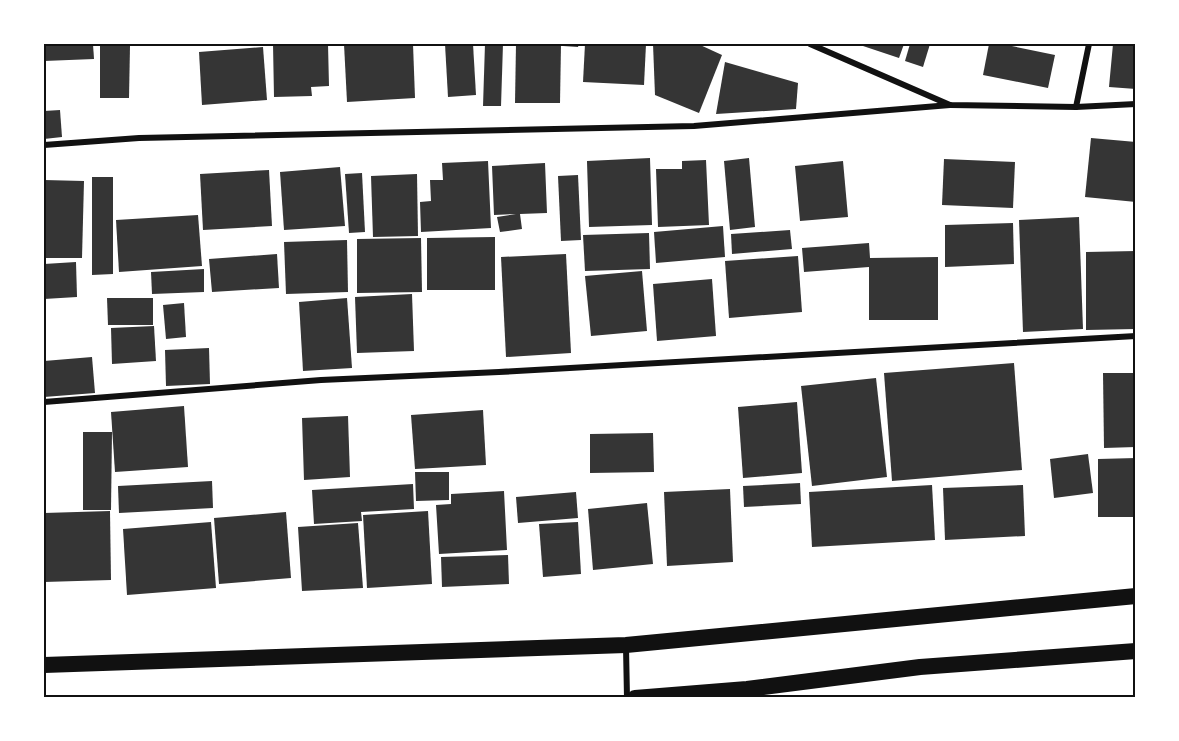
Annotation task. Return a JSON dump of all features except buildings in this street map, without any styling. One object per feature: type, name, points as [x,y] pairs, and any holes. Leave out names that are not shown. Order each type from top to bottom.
[{"type":"highway","points":[[44,665],[626,645],[1136,596]]},
{"type":"highway","points":[[634,698],[750,693],[920,667],[1136,651]]},
{"type":"street","points":[[810,44],[950,105]]},
{"type":"street","points":[[1076,107],[1089,44]]},
{"type":"street","points":[[44,145],[139,138],[694,126],[950,105],[1076,107],[1136,104]]},
{"type":"street","points":[[44,402],[321,380],[1136,336]]},
{"type":"street","points":[[626,645],[627,698]]}]
